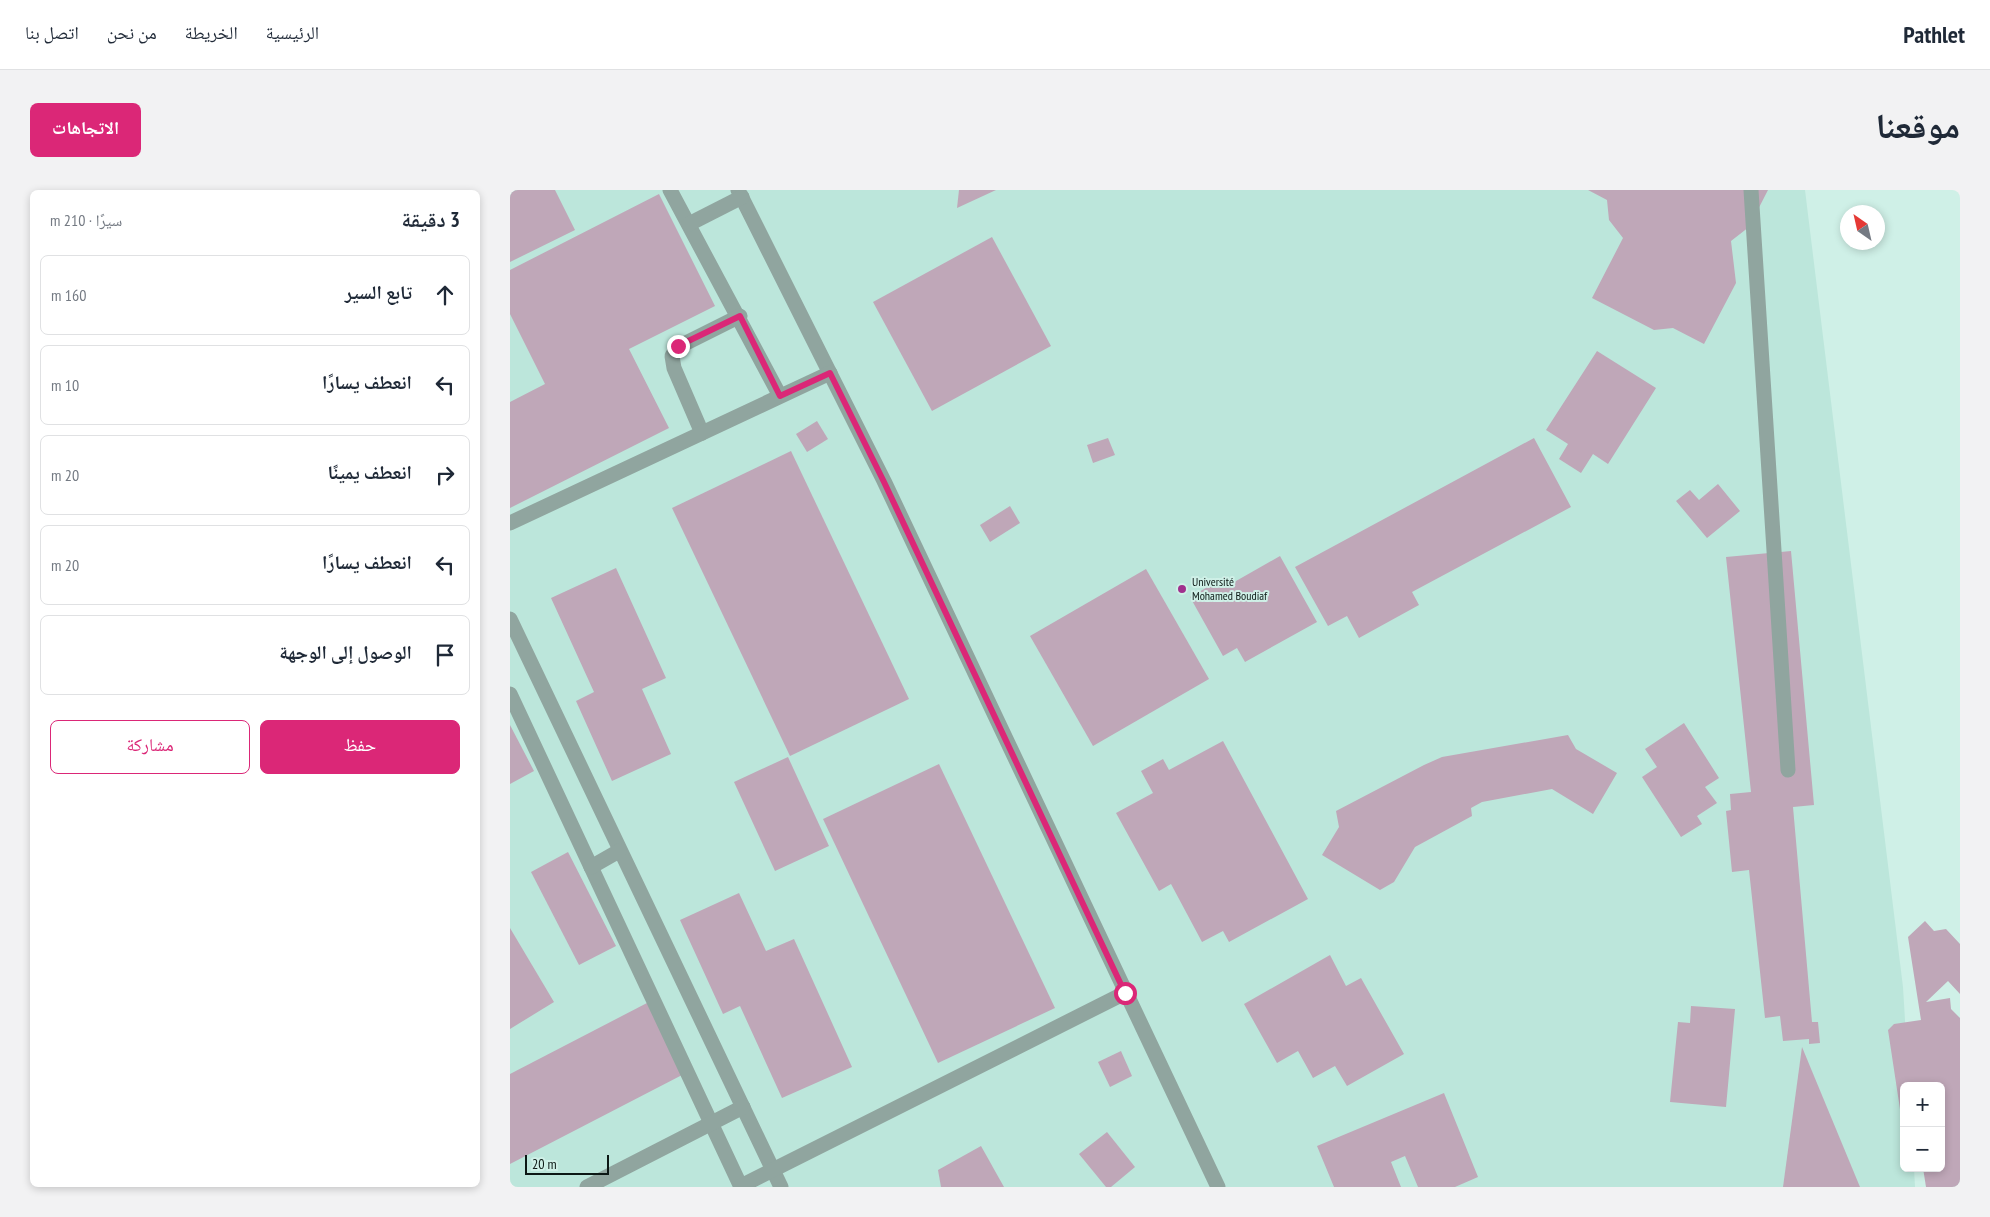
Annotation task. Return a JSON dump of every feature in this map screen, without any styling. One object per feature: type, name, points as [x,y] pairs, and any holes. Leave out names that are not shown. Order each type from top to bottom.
[{"type":"lane","points":[[670,190],[740,316],[780,396]]},
{"type":"lane","points":[[1751,190],[1788,770]]},
{"type":"lane","points":[[689,224],[740,193],[884,482],[1218,1187]]},
{"type":"lane","points":[[702,433],[674,368],[672,356],[678,346],[740,316]]},
{"type":"lane","points":[[510,524],[830,373]]},
{"type":"lane","points":[[512,627],[781,1187]]},
{"type":"lane","points":[[510,694],[741,1187],[1125,993]]},
{"type":"lane","points":[[591,867],[619,851]]},
{"type":"lane","points":[[587,1187],[743,1107]]},
{"type":"shaded area","name":"Université Mohamed Boudiaf","points":[[510,190],[1805,190],[1903,987],[1909,1082],[1900,1082],[1900,1172],[1914,1172],[1915,1187],[510,1187]]},
{"type":"building","points":[[510,190],[555,190],[575,230],[510,262]]},
{"type":"building","points":[[959,190],[996,190],[957,208]]},
{"type":"building","points":[[1588,190],[1768,190],[1749,227],[1731,241],[1736,283],[1704,344],[1673,328],[1654,330],[1592,298],[1623,238],[1609,220],[1607,200]]},
{"type":"building","points":[[659,194],[715,306],[629,349],[669,428],[510,508],[510,402],[545,384],[510,314],[510,270]]},
{"type":"building","points":[[992,237],[1051,346],[932,411],[873,302]]},
{"type":"building","points":[[1597,351],[1656,388],[1608,464],[1593,454],[1581,473],[1559,459],[1568,444],[1546,430]]},
{"type":"building","points":[[817,421],[828,439],[807,452],[796,434]]},
{"type":"building","points":[[1108,438],[1115,455],[1093,463],[1087,445]]},
{"type":"building","points":[[1534,438],[1571,507],[1412,592],[1419,605],[1359,638],[1347,616],[1328,626],[1295,567]]},
{"type":"building","points":[[791,451],[909,699],[790,756],[672,508]]},
{"type":"building","points":[[1718,484],[1740,511],[1707,538],[1676,501],[1690,490],[1699,500]]},
{"type":"building","points":[[1010,506],[1020,523],[990,542],[980,525]]},
{"type":"building","points":[[1791,551],[1814,805],[1793,807],[1812,1022],[1818,1022],[1820,1043],[1809,1044],[1809,1039],[1783,1041],[1780,1016],[1765,1018],[1749,870],[1732,872],[1726,811],[1731,810],[1730,794],[1751,792],[1726,557]]},
{"type":"building","points":[[1280,556],[1317,622],[1245,662],[1237,648],[1223,656],[1190,597],[1225,577],[1229,585]]},
{"type":"building","points":[[616,568],[666,678],[642,689],[671,754],[612,781],[576,701],[594,692],[551,598]]},
{"type":"building","points":[[1146,569],[1209,679],[1093,746],[1030,636]]},
{"type":"building","points":[[1684,723],[1719,778],[1705,787],[1717,803],[1697,816],[1702,824],[1681,837],[1642,777],[1657,767],[1645,749]]},
{"type":"building","points":[[510,725],[534,771],[510,784]]},
{"type":"building","points":[[1568,735],[1576,749],[1617,773],[1593,814],[1552,789],[1482,802],[1471,808],[1472,816],[1415,847],[1394,882],[1380,890],[1322,855],[1339,827],[1336,811],[1424,765],[1442,757]]},
{"type":"building","points":[[1223,741],[1308,899],[1229,942],[1223,931],[1202,942],[1171,884],[1159,891],[1116,813],[1153,793],[1141,771],[1163,759],[1169,770]]},
{"type":"building","points":[[788,757],[829,846],[775,871],[734,782]]},
{"type":"building","points":[[939,764],[1055,1008],[938,1063],[823,819]]},
{"type":"building","points":[[568,852],[616,946],[579,965],[531,872]]},
{"type":"building","points":[[739,893],[766,951],[794,939],[852,1067],[782,1098],[740,1006],[723,1014],[680,920]]},
{"type":"building","points":[[1925,921],[1934,931],[1946,929],[1960,944],[1960,994],[1948,981],[1926,1002],[1950,998],[1951,1009],[1960,1018],[1960,1187],[1926,1187],[1924,1172],[1945,1172],[1945,1082],[1900,1082],[1900,1109],[1888,1030],[1894,1024],[1921,1020],[1908,937]]},
{"type":"building","points":[[510,928],[554,1002],[510,1029]]},
{"type":"building","points":[[1330,955],[1346,986],[1361,978],[1404,1054],[1347,1086],[1335,1066],[1313,1078],[1298,1051],[1277,1063],[1244,1004]]},
{"type":"building","points":[[647,1003],[684,1074],[510,1164],[510,1074]]},
{"type":"building","points":[[1691,1006],[1735,1009],[1726,1107],[1670,1102],[1678,1022],[1690,1023]]},
{"type":"building","points":[[1802,1047],[1860,1187],[1783,1187]]},
{"type":"building","points":[[1121,1051],[1132,1076],[1110,1087],[1098,1062]]},
{"type":"building","points":[[1444,1093],[1478,1177],[1455,1187],[1418,1187],[1405,1156],[1391,1162],[1401,1187],[1334,1187],[1317,1146]]},
{"type":"building","points":[[1107,1132],[1135,1167],[1111,1187],[1106,1187],[1079,1154]]},
{"type":"building","points":[[981,1146],[1004,1187],[941,1187],[938,1170]]},
{"type":"place","name":"Université Mohamed Boudiaf","points":[[1182,589]]},
{"type":"route","points":[[678,346],[740,316],[780,396],[830,373],[884,482],[1125,993]]}]
